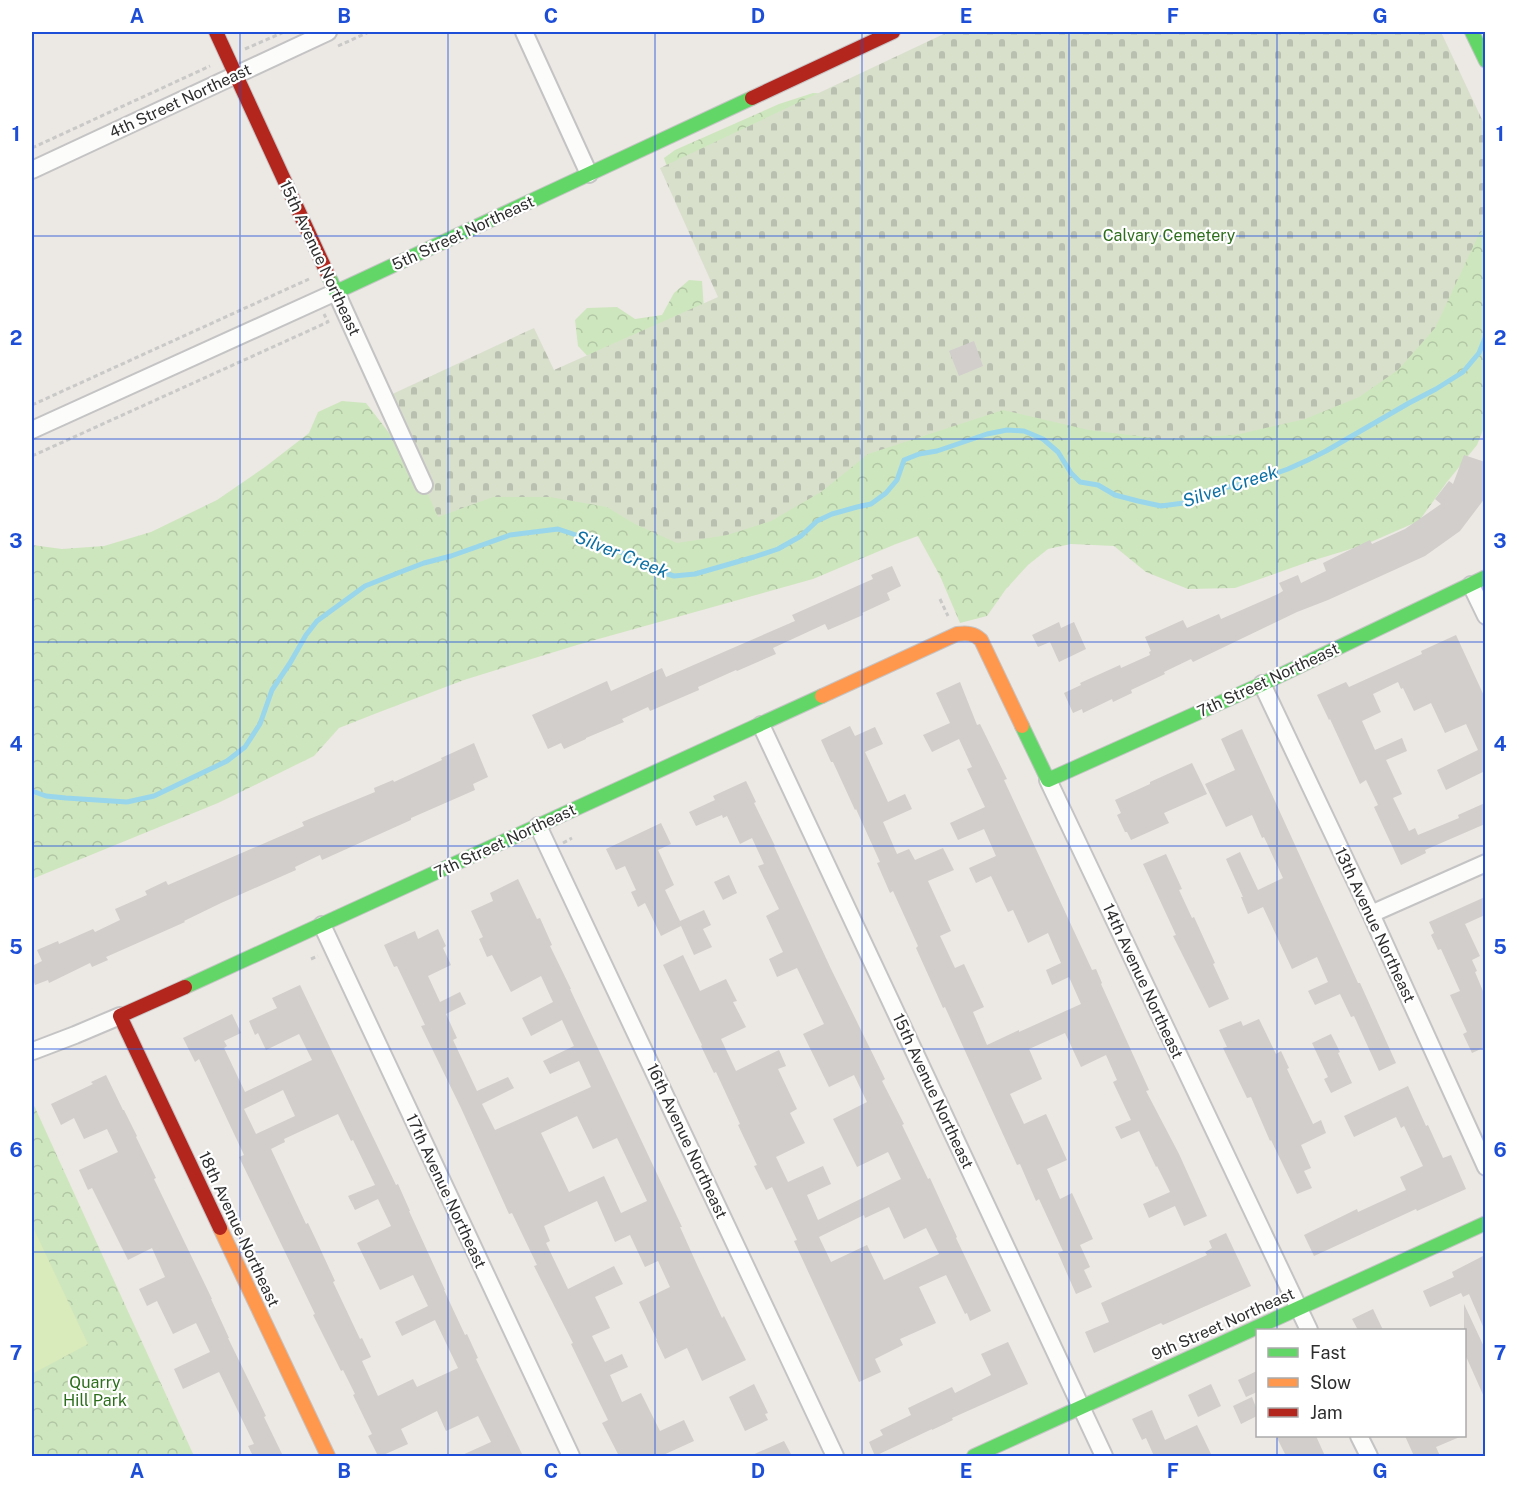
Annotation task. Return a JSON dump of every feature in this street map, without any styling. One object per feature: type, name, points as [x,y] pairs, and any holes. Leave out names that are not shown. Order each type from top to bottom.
[{"type":"street","name":"15th Avenue Northeast","points":[[216,32],[424,485]]},
{"type":"street","name":"4th Street Northeast","points":[[32,170],[328,32]]},
{"type":"street","points":[[524,32],[589,174]]},
{"type":"street","name":"5th Street Northeast","points":[[32,430],[336,292],[893,32]]},
{"type":"street","points":[[1472,32],[1485,61]]},
{"type":"street","points":[[1478,581],[1485,616]]},
{"type":"street","name":"7th Street Northeast","points":[[1048,780],[1262,684],[1478,581]]},
{"type":"street","name":"7th Street Northeast","points":[[33,1051],[120,1016],[322,925],[957,634],[976,634]]},
{"type":"street","name":"14th Avenue Northeast","points":[[976,634],[987,649],[1310,1329]]},
{"type":"street","name":"13th Avenue Northeast","points":[[1262,684],[1371,914],[1485,1167]]},
{"type":"street","name":"15th Avenue Northeast","points":[[761,725],[1104,1456]]},
{"type":"street","name":"16th Avenue Northeast","points":[[538,826],[835,1456]]},
{"type":"street","points":[[1371,914],[1485,863]]},
{"type":"street","name":"17th Avenue Northeast","points":[[322,925],[571,1456]]},
{"type":"street","name":"18th Avenue Northeast","points":[[120,1016],[328,1456]]},
{"type":"street","name":"9th Street Northeast","points":[[974,1456],[1485,1223]]},
{"type":"street","points":[[1360,1437],[1369,1456]]},
{"type":"path","points":[[243,50],[284,32]]},
{"type":"path","points":[[32,148],[211,66]]},
{"type":"path","points":[[32,405],[309,279]]},
{"type":"path","points":[[32,456],[328,322]]},
{"type":"green space","name":"Calvary Cemetery","points":[[948,32],[1441,32],[1485,126],[1485,227],[1478,236],[1435,328],[1398,370],[1359,397],[1305,419],[1235,435],[1162,439],[1089,430],[1003,410],[868,454],[821,492],[771,521],[727,535],[677,543],[635,524],[607,507],[550,497],[493,497],[438,517],[386,397],[534,328],[554,370],[718,297],[660,168]]},
{"type":"green space","points":[[813,93],[828,94],[669,173],[664,158],[675,150],[779,104]]},
{"type":"green space","points":[[1485,195],[1485,425],[1477,445],[1419,521],[1364,545],[1235,588],[1188,589],[1146,572],[1114,546],[1071,544],[1048,549],[1028,565],[1006,589],[987,616],[960,623],[940,576],[918,536],[813,579],[577,645],[464,680],[377,713],[339,728],[314,756],[218,803],[32,879],[32,545],[62,549],[104,546],[151,532],[217,500],[309,433],[318,412],[342,401],[366,403],[390,434],[430,456]]},
{"type":"green space","points":[[689,280],[702,281],[704,310],[599,368],[578,346],[575,320],[587,308],[617,307],[635,319],[662,315],[674,293]]},
{"type":"green space","name":"Quarry Hill Park","points":[[32,1101],[194,1456],[32,1456]]},
{"type":"green space","points":[[32,1225],[88,1344],[32,1374]]},
{"type":"building","points":[[974,341],[983,366],[959,376],[949,351]]},
{"type":"building","points":[[1464,455],[1485,462],[1485,498],[1460,531],[1425,556],[1297,612],[1193,662],[1191,659],[1131,690],[1132,693],[1113,702],[1112,699],[1083,713],[1082,709],[1073,713],[1064,693],[1120,665],[1121,668],[1150,655],[1151,651],[1145,637],[1183,620],[1187,628],[1219,614],[1221,619],[1283,591],[1279,583],[1298,575],[1301,583],[1326,571],[1323,563],[1370,540],[1372,544],[1405,529],[1441,504],[1435,499],[1449,481],[1453,484]]},
{"type":"building","points":[[892,566],[901,586],[887,593],[890,600],[862,613],[863,615],[828,630],[825,624],[773,648],[776,654],[698,687],[699,690],[650,711],[648,707],[622,719],[624,722],[564,749],[561,743],[548,749],[532,715],[607,681],[611,691],[662,668],[666,677],[795,621],[792,615],[873,579],[871,575]]},
{"type":"building","points":[[1059,622],[1061,628],[1074,622],[1086,649],[1059,662],[1050,642],[1038,647],[1032,635]]},
{"type":"building","points":[[1456,635],[1485,698],[1485,771],[1446,790],[1437,770],[1478,750],[1466,724],[1445,733],[1431,703],[1414,711],[1398,682],[1373,694],[1381,712],[1362,721],[1375,750],[1402,738],[1407,751],[1386,760],[1402,794],[1393,798],[1409,831],[1415,828],[1418,835],[1459,818],[1458,815],[1485,803],[1485,824],[1425,850],[1426,853],[1401,865],[1374,807],[1378,805],[1366,780],[1360,784],[1317,695],[1346,682],[1349,687],[1422,654],[1421,651]]},
{"type":"building","points":[[960,682],[977,725],[980,724],[1007,779],[1004,780],[1092,970],[1096,969],[1149,1090],[1146,1091],[1179,1154],[1207,1216],[1184,1226],[1175,1206],[1149,1218],[1143,1204],[1170,1192],[1139,1131],[1121,1139],[1115,1127],[1131,1120],[1113,1082],[1117,1080],[1106,1055],[1081,1067],[1065,1033],[1029,1049],[1042,1079],[1010,1094],[1024,1124],[1046,1114],[1067,1160],[1047,1169],[1060,1199],[1072,1193],[1093,1239],[1080,1245],[1090,1267],[1084,1270],[1092,1287],[1076,1294],[1058,1253],[1063,1251],[1039,1199],[1036,1201],[1020,1164],[1017,1165],[945,1007],[943,1008],[893,891],[890,893],[877,863],[880,862],[856,809],[821,740],[850,726],[855,736],[875,727],[883,744],[865,752],[888,802],[905,794],[912,809],[883,822],[897,854],[909,849],[915,860],[943,848],[954,870],[928,881],[951,931],[940,936],[955,968],[964,964],[984,1007],[973,1012],[987,1045],[1019,1030],[1019,1032],[1081,1004],[1069,977],[1052,985],[1046,970],[1061,963],[1048,933],[1028,943],[1013,910],[1008,912],[991,876],[976,883],[969,868],[996,856],[984,829],[958,840],[950,823],[985,807],[967,769],[972,767],[959,739],[932,752],[923,735],[950,723],[936,693]]},
{"type":"building","points":[[1242,729],[1396,1063],[1379,1071],[1354,1016],[1351,1017],[1340,994],[1315,1005],[1308,991],[1328,982],[1317,957],[1292,969],[1263,907],[1248,914],[1241,897],[1243,897],[1226,859],[1240,852],[1258,890],[1283,878],[1252,815],[1226,827],[1205,784],[1235,770],[1221,739]]},
{"type":"building","points":[[474,743],[488,777],[473,784],[475,790],[322,860],[320,855],[295,867],[296,870],[106,957],[108,960],[92,967],[90,963],[49,983],[48,980],[35,985],[32,966],[42,961],[37,950],[58,941],[59,944],[93,929],[95,932],[120,920],[115,909],[147,895],[145,891],[166,881],[168,885],[304,826],[302,822],[375,792],[374,788],[393,780],[394,782]]},
{"type":"building","points":[[1192,763],[1207,794],[1164,813],[1169,823],[1131,840],[1117,815],[1121,813],[1115,800]]},
{"type":"building","points":[[746,781],[831,969],[885,1079],[882,1081],[904,1124],[902,1125],[928,1179],[930,1178],[991,1311],[970,1321],[946,1275],[919,1287],[936,1323],[900,1339],[903,1345],[875,1359],[881,1372],[859,1382],[794,1241],[797,1240],[772,1187],[766,1190],[754,1166],[757,1165],[738,1125],[740,1124],[663,965],[683,955],[700,991],[726,979],[737,1001],[733,1002],[746,1027],[721,1039],[736,1071],[779,1050],[786,1066],[778,1069],[797,1109],[790,1113],[805,1143],[776,1157],[788,1182],[823,1166],[831,1184],[807,1195],[818,1220],[901,1179],[888,1152],[857,1167],[833,1119],[867,1102],[854,1075],[829,1087],[803,1034],[824,1024],[797,968],[777,977],[769,959],[783,952],[766,916],[779,909],[758,866],[764,864],[752,838],[740,844],[727,816],[723,818],[722,815],[696,826],[689,812],[715,800],[713,796]],"holes":[[[889,1207],[904,1239],[926,1228],[939,1254],[884,1280],[867,1245],[831,1262],[819,1237],[864,1215],[865,1218]]]},
{"type":"building","points":[[661,823],[671,844],[658,850],[674,885],[665,890],[680,921],[704,910],[711,925],[703,929],[712,947],[694,955],[681,926],[661,936],[645,903],[638,907],[631,892],[636,890],[625,866],[616,870],[606,849]]},
{"type":"building","points":[[1166,854],[1182,889],[1179,890],[1192,918],[1194,917],[1229,999],[1209,1008],[1173,936],[1176,935],[1143,864]]},
{"type":"building","points":[[729,875],[737,893],[723,900],[714,882]]},
{"type":"building","points":[[518,879],[537,919],[540,918],[552,945],[550,946],[682,1227],[680,1227],[698,1267],[722,1318],[724,1316],[746,1360],[702,1381],[687,1348],[665,1359],[639,1302],[670,1287],[658,1261],[645,1267],[630,1235],[615,1242],[597,1201],[544,1226],[550,1241],[546,1243],[568,1289],[614,1266],[623,1284],[595,1297],[610,1328],[592,1336],[605,1362],[622,1354],[628,1367],[610,1375],[622,1402],[641,1393],[660,1431],[684,1420],[694,1441],[661,1456],[619,1456],[602,1423],[608,1420],[571,1344],[573,1343],[534,1266],[537,1265],[512,1213],[509,1214],[421,1026],[425,1025],[397,966],[394,967],[384,945],[415,931],[418,939],[438,929],[451,965],[428,976],[440,1002],[460,992],[466,1004],[446,1014],[457,1038],[453,1040],[477,1091],[508,1077],[514,1088],[482,1104],[495,1130],[591,1087],[579,1061],[550,1074],[543,1061],[574,1046],[562,1020],[531,1036],[522,1018],[553,1002],[541,976],[511,992],[492,955],[487,957],[479,939],[483,937],[471,911],[493,901],[490,893]],"holes":[[[577,1116],[593,1149],[617,1138],[647,1201],[621,1213],[604,1176],[569,1192],[541,1133]]]},
{"type":"building","points":[[1485,897],[1485,915],[1465,924],[1480,956],[1472,960],[1485,996],[1485,1047],[1472,1053],[1463,1034],[1467,1032],[1450,995],[1460,991],[1441,949],[1438,950],[1431,935],[1434,933],[1429,922]]},
{"type":"building","points":[[300,985],[396,1185],[398,1184],[444,1290],[465,1335],[467,1334],[478,1358],[476,1359],[523,1456],[460,1456],[491,1442],[478,1416],[446,1431],[437,1411],[401,1429],[408,1444],[378,1456],[368,1436],[372,1434],[353,1395],[355,1394],[313,1315],[315,1314],[239,1157],[244,1155],[199,1059],[195,1062],[183,1038],[232,1014],[241,1033],[224,1041],[227,1046],[224,1048],[245,1092],[312,1060],[299,1034],[266,1050],[258,1033],[255,1035],[249,1021],[277,1008],[272,998]],"holes":[[[283,1090],[295,1116],[256,1134],[244,1109]],[[338,1114],[375,1185],[348,1196],[355,1210],[378,1199],[391,1226],[357,1243],[380,1290],[413,1275],[428,1306],[395,1322],[402,1336],[435,1320],[458,1368],[417,1387],[413,1379],[378,1396],[362,1361],[371,1357],[362,1338],[360,1339],[317,1242],[308,1223],[306,1224],[271,1149],[285,1142],[284,1139]]]},
{"type":"building","points":[[1259,1019],[1276,1054],[1281,1051],[1313,1124],[1321,1120],[1326,1133],[1301,1145],[1311,1168],[1304,1171],[1312,1188],[1297,1194],[1251,1097],[1247,1098],[1223,1048],[1227,1047],[1219,1030],[1241,1021],[1243,1026]]},
{"type":"building","points":[[1331,1034],[1352,1083],[1331,1093],[1324,1079],[1328,1077],[1312,1043]]},
{"type":"building","points":[[106,1075],[137,1136],[156,1178],[154,1179],[212,1299],[283,1456],[253,1456],[248,1446],[254,1444],[219,1372],[183,1389],[174,1369],[210,1352],[196,1323],[173,1334],[157,1301],[147,1306],[139,1289],[165,1277],[152,1248],[128,1260],[92,1188],[88,1190],[79,1170],[118,1152],[107,1129],[84,1139],[74,1118],[61,1125],[51,1104],[93,1084],[91,1082]]},
{"type":"building","points":[[1408,1086],[1443,1158],[1451,1155],[1466,1189],[1417,1211],[1416,1209],[1314,1256],[1304,1235],[1357,1209],[1358,1212],[1406,1190],[1400,1177],[1423,1166],[1404,1126],[1401,1128],[1396,1117],[1354,1137],[1344,1116]]},
{"type":"building","points":[[1226,1233],[1251,1286],[1094,1353],[1085,1332],[1109,1322],[1101,1303],[1207,1255],[1205,1252],[1212,1248],[1209,1241]]},
{"type":"building","points":[[1485,1255],[1485,1331],[1469,1294],[1463,1297],[1461,1293],[1430,1307],[1423,1291],[1454,1277],[1452,1272]]},
{"type":"building","points":[[1464,1304],[1485,1349],[1485,1399],[1466,1356],[1466,1329],[1464,1329]]},
{"type":"building","points":[[1373,1309],[1383,1329],[1357,1329],[1352,1319]]},
{"type":"building","points":[[1008,1342],[1028,1384],[875,1456],[869,1442],[883,1435],[880,1430],[911,1415],[908,1408],[952,1387],[955,1393],[991,1375],[981,1354]]},
{"type":"building","points":[[1256,1371],[1256,1392],[1246,1397],[1238,1380]]},
{"type":"building","points":[[754,1384],[768,1413],[765,1414],[768,1420],[745,1431],[729,1397]]},
{"type":"building","points":[[1211,1384],[1221,1406],[1198,1417],[1188,1395]]},
{"type":"building","points":[[1252,1397],[1256,1407],[1256,1416],[1241,1424],[1233,1406]]},
{"type":"building","points":[[1152,1410],[1165,1440],[1197,1425],[1212,1456],[1154,1456],[1146,1438],[1142,1440],[1132,1419]]},
{"type":"building","points":[[1276,1437],[1316,1437],[1325,1456],[1286,1456]]},
{"type":"building","points":[[1405,1437],[1460,1437],[1436,1447],[1440,1456],[1414,1456]]},
{"type":"building","points":[[784,1441],[792,1456],[750,1456]]},
{"type":"waterway","name":"Silver Creek","points":[[32,791],[46,796],[127,802],[154,796],[227,761],[245,747],[260,724],[272,690],[317,621],[365,586],[424,563],[510,535],[558,529],[625,554],[651,569],[674,576],[695,574],[778,549],[801,536],[817,521],[832,514],[871,504],[886,493],[897,480],[904,460],[1007,430],[1024,431],[1043,439],[1058,452],[1071,473],[1080,482],[1098,485],[1115,495],[1161,506],[1184,503],[1207,491],[1248,483],[1308,460],[1436,389],[1463,372],[1479,353],[1486,332]]},
{"type":"traffic: fast","points":[[1472,32],[1486,61]]},
{"type":"traffic: fast","points":[[328,275],[336,292],[752,98]]},
{"type":"traffic: fast","points":[[1022,726],[1048,780],[1262,684],[1486,577]]},
{"type":"traffic: fast","points":[[185,987],[822,696]]},
{"type":"traffic: fast","points":[[974,1456],[1486,1223]]},
{"type":"traffic: slow","points":[[822,696],[957,634],[970,634],[981,640],[1022,726]]},
{"type":"traffic: slow","points":[[220,1228],[328,1456]]},
{"type":"traffic: jam","points":[[216,32],[328,275]]},
{"type":"traffic: jam","points":[[752,98],[893,32]]},
{"type":"traffic: jam","points":[[185,987],[120,1016],[220,1228]]}]
